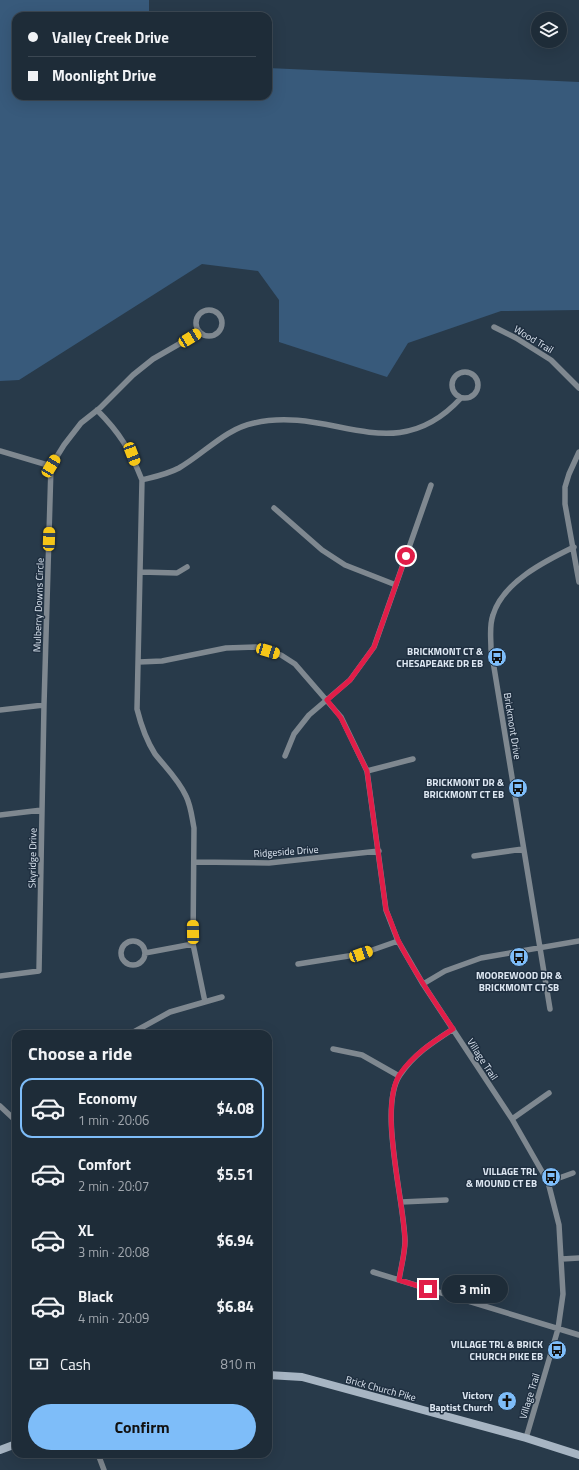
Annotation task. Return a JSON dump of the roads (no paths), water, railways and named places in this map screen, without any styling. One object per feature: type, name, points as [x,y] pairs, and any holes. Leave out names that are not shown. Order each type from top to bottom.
[{"type":"main road","name":"Brick Church Pike","points":[[272,1375],[302,1377],[526,1438],[579,1455]]},
{"type":"main road","points":[[0,1450],[12,1446]]},
{"type":"street","points":[[206,311],[218,314],[222,321],[218,332],[207,336],[200,332],[197,324],[199,316],[206,311]]},
{"type":"street","name":"Wood Trail","points":[[494,327],[516,338],[551,360],[579,388]]},
{"type":"street","points":[[0,451],[51,466],[64,445],[81,423],[97,410],[133,375],[153,359],[200,332]]},
{"type":"street","points":[[142,480],[178,469],[233,430],[254,423],[286,420],[391,434],[424,427],[445,413],[461,398],[473,396],[478,388],[477,379],[471,373],[462,372],[455,376],[453,380],[452,388],[457,396],[461,398]]},
{"type":"street","points":[[97,410],[113,426],[132,454],[142,480],[137,708],[143,731],[155,754],[177,780],[186,797],[194,828],[193,944],[205,1002]]},
{"type":"street","points":[[579,452],[569,474],[565,488],[565,504],[574,547],[579,582]]},
{"type":"street","name":"Mulberry Downs Circle","points":[[44,705],[51,466]]},
{"type":"street","points":[[285,756],[294,734],[309,715],[350,680],[374,647],[431,485]]},
{"type":"street","points":[[274,508],[322,550],[345,565],[396,585]]},
{"type":"street","name":"Brickmont Drive","points":[[550,1009],[491,649],[493,615],[501,599],[517,581],[538,564],[574,547]]},
{"type":"street","points":[[141,572],[177,573],[187,567]]},
{"type":"street","name":"Village Trail","points":[[139,662],[162,661],[226,648],[256,648],[281,655],[295,664],[341,718],[367,771],[380,851],[386,910],[398,941],[423,984],[512,1119],[548,1182],[559,1225],[563,1294],[558,1329],[526,1438]]},
{"type":"street","points":[[0,710],[44,705]]},
{"type":"street","name":"Skyridge Drive","points":[[0,976],[39,971],[44,705]]},
{"type":"street","points":[[367,771],[413,759]]},
{"type":"street","points":[[0,816],[15,812],[42,810]]},
{"type":"street","points":[[474,856],[523,849]]},
{"type":"street","name":"Ridgeside Drive","points":[[194,862],[269,863],[380,851]]},
{"type":"street","points":[[132,941],[140,943],[145,953],[140,963],[133,966],[125,963],[120,951],[124,944],[132,941]]},
{"type":"street","points":[[298,964],[361,954],[398,941]]},
{"type":"street","points":[[423,984],[445,971],[481,958],[579,941]]},
{"type":"street","points":[[145,953],[193,944]]},
{"type":"street","points":[[137,1030],[170,1012],[222,997]]},
{"type":"street","points":[[399,1280],[405,1242],[390,1124],[393,1095],[399,1076],[420,1051],[453,1029]]},
{"type":"street","points":[[333,1049],[362,1054],[399,1076]]},
{"type":"street","points":[[512,1119],[549,1093]]},
{"type":"street","points":[[0,1106],[12,1117]]},
{"type":"street","points":[[548,1182],[573,1173]]},
{"type":"street","points":[[401,1202],[446,1200]]},
{"type":"street","points":[[562,1259],[579,1258]]},
{"type":"street","points":[[372,1272],[579,1335]]},
{"type":"street","points":[[100,1458],[104,1470]]},
{"type":"place","name":"BRICKMONT CT & CHESAPEAKE DR EB","points":[[497,657]]},
{"type":"place","name":"BRICKMONT DR & BRICKMONT CT EB","points":[[518,788]]},
{"type":"place","name":"MOOREWOOD DR & BRICKMONT CT SB","points":[[519,957]]},
{"type":"place","name":"VILLAGE TRL & MOUND CT EB","points":[[551,1177]]},
{"type":"place","name":"VILLAGE TRL & BRICK CHURCH PIKE EB","points":[[557,1350]]},
{"type":"place","name":"Victory Baptist Church","points":[[507,1401]]}]
